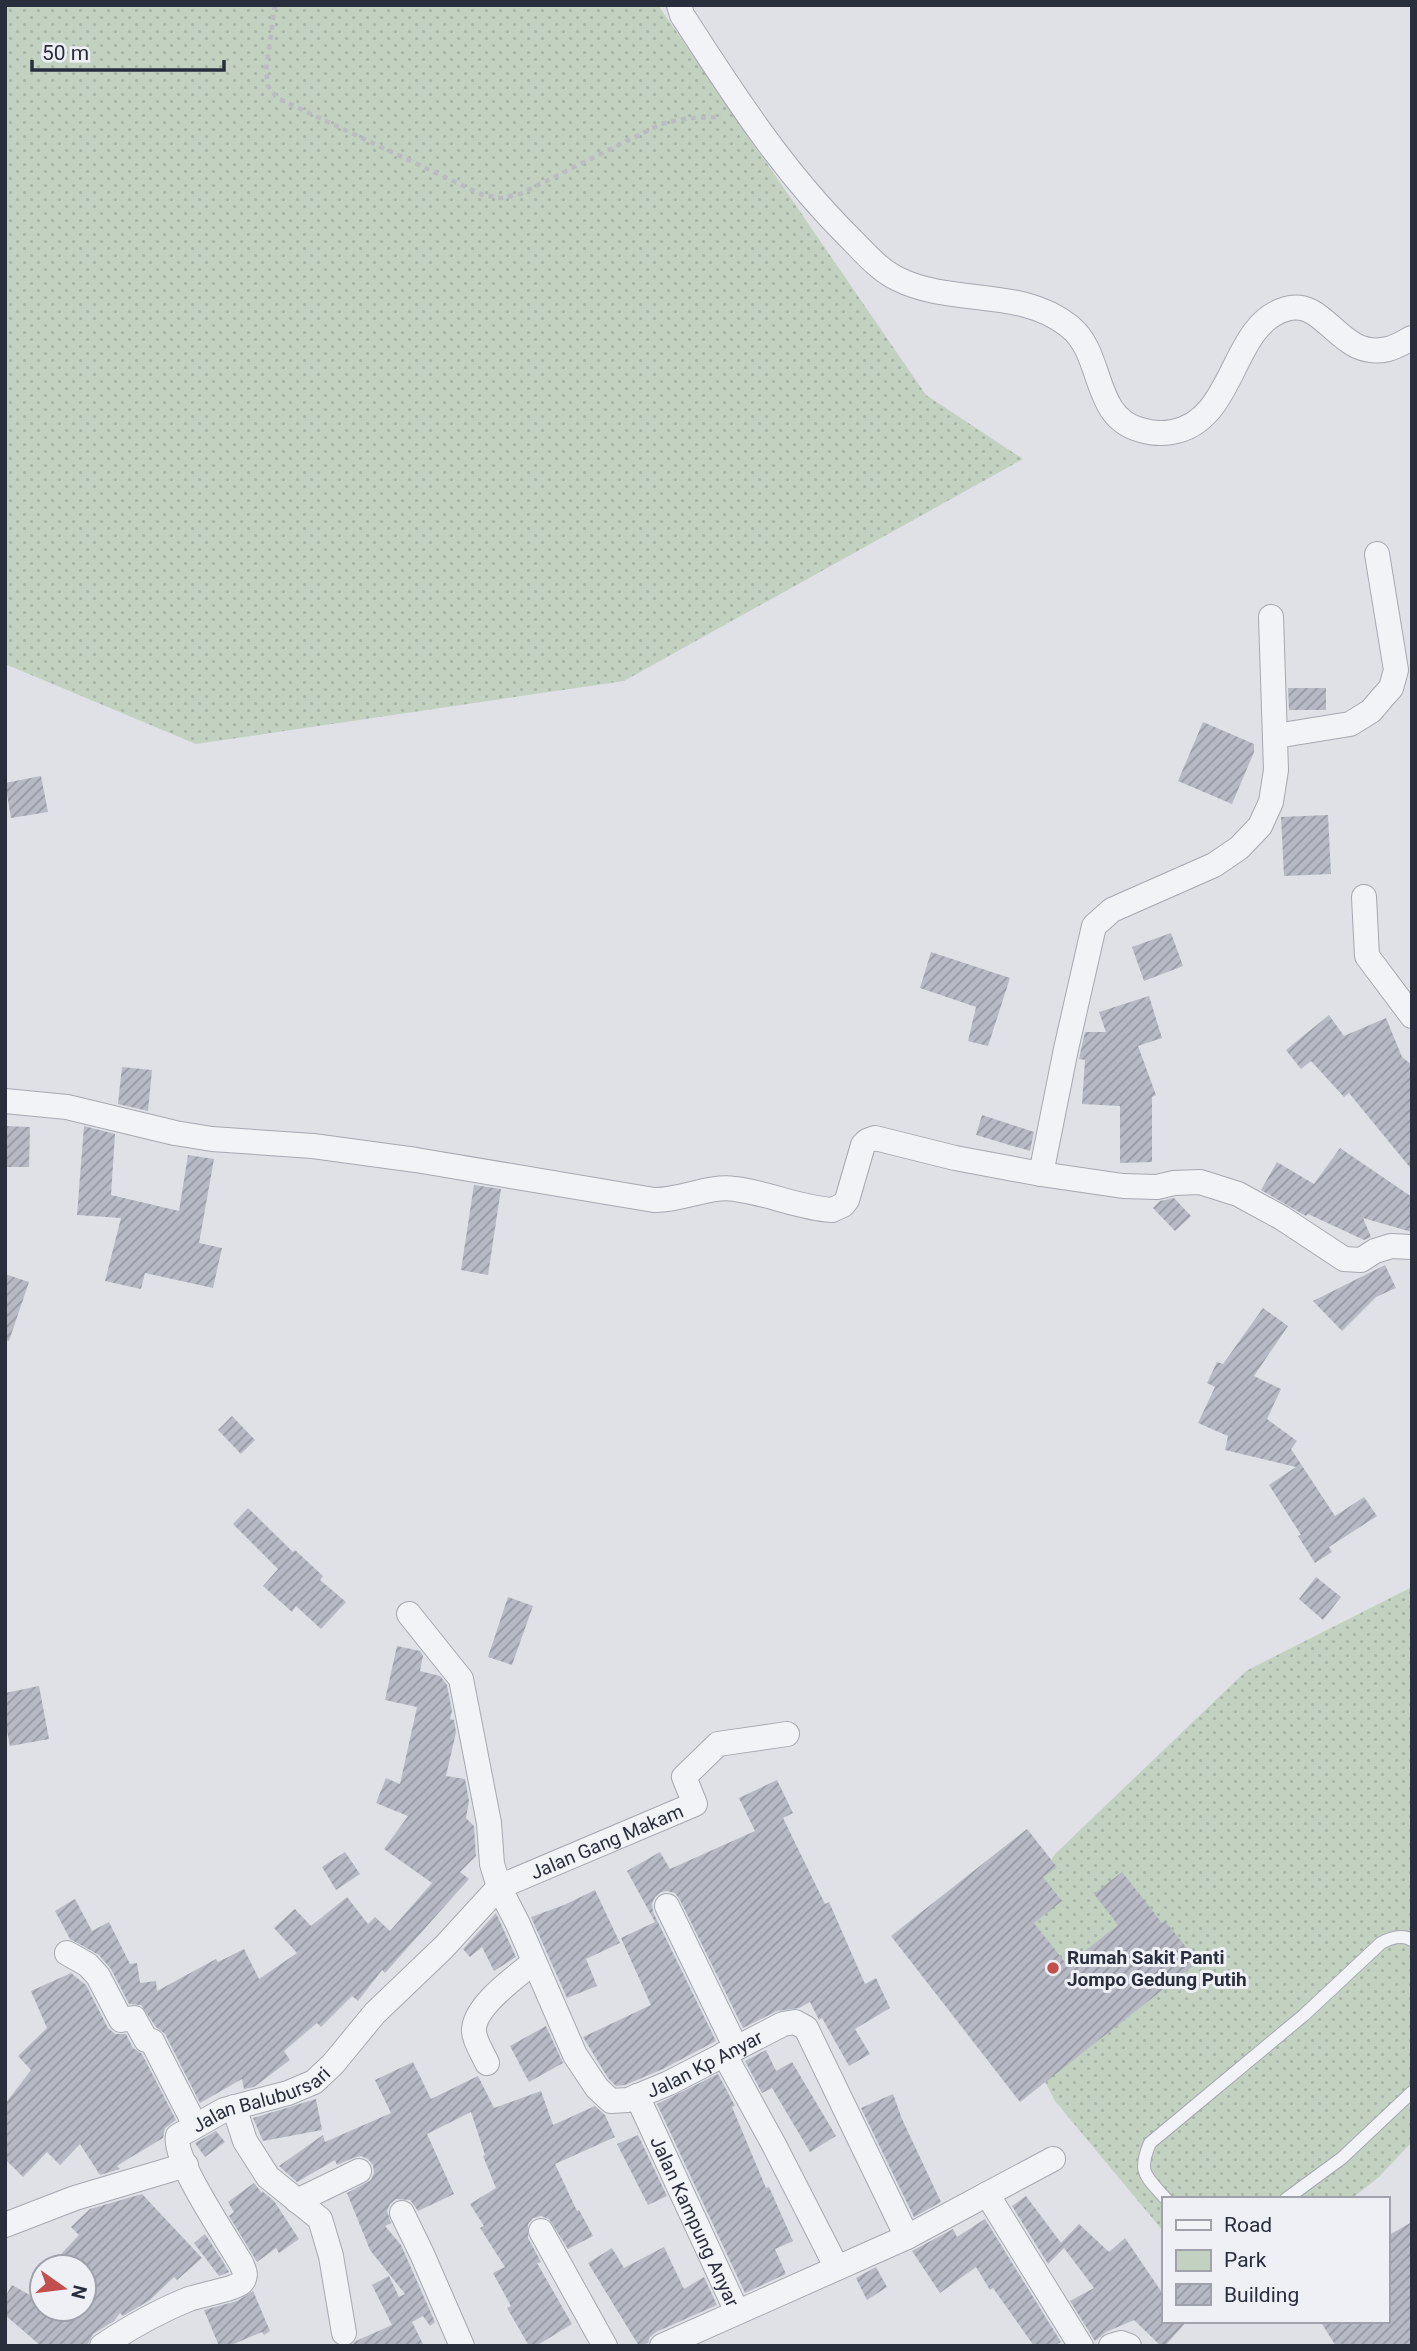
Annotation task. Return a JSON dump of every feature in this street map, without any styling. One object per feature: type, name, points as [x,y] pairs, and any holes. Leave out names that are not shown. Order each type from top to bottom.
[{"type":"street","points":[[679,5],[682,15],[750,119],[787,169],[840,229],[878,266],[897,279],[937,291],[1007,301],[1033,307],[1054,316],[1084,341],[1107,404],[1115,416],[1126,425],[1151,432],[1176,432],[1199,418],[1218,398],[1251,337],[1275,313],[1289,308],[1313,311],[1351,345],[1363,349],[1390,349],[1412,338]]},
{"type":"street","points":[[1276,736],[1350,724],[1371,710],[1391,688],[1396,670],[1377,554]]},
{"type":"street","points":[[1041,1174],[1094,926],[1112,910],[1214,865],[1239,848],[1259,826],[1271,802],[1276,769],[1276,736],[1271,617]]},
{"type":"street","points":[[1364,897],[1367,956],[1412,1016]]},
{"type":"street","points":[[5,1101],[67,1107],[175,1133],[212,1139],[313,1146],[416,1160],[654,1200],[733,1188],[832,1210],[843,1205],[846,1200],[863,1145],[875,1138],[1041,1174],[1142,1188],[1187,1181],[1200,1182],[1238,1194],[1345,1259],[1361,1260],[1375,1251],[1391,1246],[1412,1247]]},
{"type":"street","name":"Jalan Kp Anyar","points":[[409,1614],[461,1679],[489,1823],[492,1864],[499,1887],[570,2046],[597,2088],[611,2101],[628,2100],[668,2083],[783,2024],[795,2022],[806,2028],[907,2237]]},
{"type":"street","name":"Jalan Gang Makam","points":[[499,1887],[695,1804],[684,1777],[718,1744],[787,1734]]},
{"type":"street","name":"Jalan Balubursari","points":[[102,2346],[164,2310],[237,2285],[244,2278],[241,2263],[211,2215],[177,2147],[177,2139],[195,2125],[234,2106],[288,2093],[314,2082],[333,2064],[368,2021],[444,1947],[499,1887]]},
{"type":"street","points":[[667,1906],[773,2143],[837,2268]]},
{"type":"street","points":[[67,1953],[88,1965],[98,1976],[121,2020],[135,2019],[146,2039],[152,2041],[195,2125]]},
{"type":"street","points":[[487,2063],[474,2033],[476,2022],[492,1996],[534,1962]]},
{"type":"street","name":"Jalan Kampung Anyar","points":[[637,2096],[737,2312],[662,2346]]},
{"type":"street","points":[[234,2106],[245,2141],[268,2177],[320,2219],[327,2236],[344,2333]]},
{"type":"street","points":[[737,2312],[907,2237],[1053,2158]]},
{"type":"street","points":[[5,2225],[75,2198],[186,2165]]},
{"type":"street","points":[[297,2200],[359,2171]]},
{"type":"street","points":[[987,2194],[1082,2346]]},
{"type":"street","points":[[402,2213],[462,2346]]},
{"type":"street","points":[[541,2231],[605,2346]]},
{"type":"street","points":[[1111,2346],[1121,2343],[1129,2346]]},
{"type":"lane","points":[[1164,2197],[1146,2176],[1142,2161],[1150,2143],[1304,2015],[1381,1943],[1406,1936],[1412,1940]]},
{"type":"lane","points":[[1289,2197],[1342,2158],[1412,2092]]},
{"type":"path","points":[[275,5],[266,70],[268,86],[277,99],[483,195],[501,198],[520,194],[661,124],[690,118],[750,119]]},
{"type":"green space","points":[[5,5],[658,5],[926,395],[1023,459],[624,681],[196,744],[5,664]]},
{"type":"green space","points":[[1412,1587],[1412,2142],[1379,2177],[1354,2197],[1162,2197],[1162,2230],[1055,2101],[985,1964],[1055,1854],[1246,1671]]},
{"type":"building","points":[[1288,688],[1326,688],[1326,710],[1289,710]]},
{"type":"building","points":[[1203,722],[1254,744],[1254,752],[1232,804],[1178,781]]},
{"type":"building","points":[[41,776],[48,812],[11,818],[5,783]]},
{"type":"building","points":[[1328,815],[1331,874],[1284,876],[1281,817]]},
{"type":"building","points":[[1171,933],[1183,966],[1144,981],[1132,947]]},
{"type":"building","points":[[931,952],[1010,978],[988,1046],[968,1041],[976,1007],[920,988]]},
{"type":"building","points":[[1149,996],[1162,1038],[1138,1046],[1156,1095],[1152,1097],[1152,1162],[1120,1163],[1120,1106],[1082,1104],[1085,1060],[1079,1059],[1085,1032],[1106,1032],[1099,1012]]},
{"type":"building","points":[[1329,1015],[1344,1036],[1386,1018],[1402,1057],[1412,1065],[1412,1170],[1349,1093],[1344,1097],[1311,1061],[1301,1069],[1286,1050]]},
{"type":"building","points":[[122,1067],[152,1070],[148,1111],[118,1104]]},
{"type":"building","points":[[982,1115],[1034,1132],[1030,1151],[976,1135]]},
{"type":"building","points":[[5,1126],[30,1127],[29,1167],[5,1167]]},
{"type":"building","points":[[84,1126],[115,1134],[111,1195],[179,1211],[188,1155],[214,1159],[199,1243],[222,1248],[213,1288],[145,1273],[141,1289],[105,1281],[121,1218],[77,1215]]},
{"type":"building","points":[[1340,1148],[1412,1197],[1412,1232],[1363,1218],[1371,1237],[1364,1240],[1308,1214],[1306,1216],[1261,1190],[1277,1162],[1314,1184]]},
{"type":"building","points":[[474,1185],[501,1189],[488,1275],[461,1270]]},
{"type":"building","points":[[1174,1198],[1191,1216],[1175,1231],[1153,1208],[1160,1201]]},
{"type":"building","points":[[1385,1265],[1396,1288],[1376,1297],[1342,1331],[1313,1301]]},
{"type":"building","points":[[5,1274],[29,1282],[9,1341],[5,1340]]},
{"type":"building","points":[[1263,1308],[1288,1326],[1254,1376],[1281,1389],[1267,1419],[1297,1441],[1291,1449],[1335,1516],[1364,1497],[1377,1516],[1329,1547],[1332,1552],[1315,1563],[1298,1536],[1301,1535],[1269,1485],[1296,1467],[1225,1450],[1228,1436],[1198,1423],[1215,1387],[1207,1383],[1217,1362],[1223,1364]]},
{"type":"building","points":[[232,1416],[255,1440],[241,1454],[218,1430]]},
{"type":"building","points":[[248,1508],[293,1552],[295,1550],[323,1576],[320,1580],[346,1602],[321,1629],[296,1606],[292,1612],[263,1586],[278,1569],[233,1524]]},
{"type":"building","points":[[1316,1577],[1341,1597],[1323,1620],[1299,1599]]},
{"type":"building","points":[[508,1597],[533,1606],[512,1665],[488,1657]]},
{"type":"building","points":[[397,1646],[420,1651],[423,1656],[420,1671],[440,1676],[447,1685],[452,1711],[450,1719],[454,1720],[456,1732],[446,1776],[465,1779],[469,1801],[466,1818],[474,1826],[476,1856],[460,1872],[469,1879],[385,1973],[382,1970],[358,2001],[352,1996],[321,2027],[317,2023],[284,2051],[290,2060],[254,2087],[244,2089],[242,2079],[200,2103],[165,2034],[156,2027],[141,2005],[129,2004],[111,1969],[99,1955],[70,1939],[55,1911],[75,1899],[92,1931],[109,1922],[130,1964],[137,1963],[140,1983],[156,1981],[157,1991],[216,1959],[218,1962],[244,1949],[259,1979],[297,1953],[274,1928],[295,1909],[311,1926],[347,1897],[368,1924],[375,1917],[390,1931],[432,1883],[384,1849],[408,1816],[376,1803],[386,1778],[400,1784],[417,1707],[385,1700]]},
{"type":"building","points":[[39,1686],[49,1739],[10,1746],[5,1722],[5,1693]]},
{"type":"building","points":[[777,1780],[793,1813],[783,1818],[825,1904],[829,1902],[865,1984],[876,1978],[890,2008],[855,2029],[870,2054],[849,2066],[810,2002],[799,2008],[777,2011],[743,2028],[680,1900],[675,1893],[667,1891],[655,1897],[653,1912],[716,2041],[663,2069],[625,2085],[616,2086],[608,2078],[583,2037],[651,2005],[621,1938],[655,1922],[627,1871],[660,1852],[670,1869],[755,1831],[739,1798]]},
{"type":"building","name":"Rumah Sakit Panti Jompo Gedung Putih","points":[[1027,1829],[1057,1867],[1043,1877],[1062,1901],[1034,1923],[1067,1965],[1118,1925],[1094,1894],[1122,1872],[1162,1923],[1165,1921],[1198,1962],[1020,2102],[891,1936]]},
{"type":"building","points":[[345,1852],[360,1874],[336,1890],[322,1867]]},
{"type":"building","points":[[595,1890],[620,1943],[586,1959],[597,1986],[567,1998],[531,1917]]},
{"type":"building","points":[[496,1913],[516,1957],[494,1971],[482,1947],[470,1957],[463,1949]]},
{"type":"building","points":[[71,1973],[86,1985],[108,2028],[115,2034],[126,2034],[133,2048],[142,2054],[176,2120],[165,2128],[163,2138],[117,2166],[120,2169],[100,2175],[80,2144],[60,2165],[47,2152],[23,2177],[5,2159],[5,2104],[31,2070],[18,2056],[47,2028],[31,1991]]},
{"type":"building","points":[[546,2026],[563,2063],[529,2082],[510,2046]]},
{"type":"building","points":[[766,2050],[776,2071],[792,2062],[836,2136],[810,2152],[772,2088],[762,2093],[745,2061]]},
{"type":"building","points":[[413,2062],[431,2099],[478,2076],[494,2108],[541,2091],[553,2125],[595,2106],[605,2115],[615,2137],[555,2164],[577,2211],[579,2210],[593,2236],[568,2249],[549,2219],[541,2216],[533,2218],[528,2224],[528,2238],[541,2262],[537,2263],[572,2324],[536,2346],[529,2346],[507,2308],[511,2306],[493,2273],[505,2267],[480,2228],[484,2226],[470,2204],[496,2188],[483,2156],[485,2155],[471,2112],[427,2134],[454,2194],[418,2211],[410,2200],[396,2199],[387,2211],[391,2223],[385,2226],[401,2245],[435,2322],[430,2326],[423,2316],[412,2322],[424,2346],[351,2346],[356,2341],[392,2325],[372,2285],[389,2276],[399,2297],[405,2294],[370,2250],[347,2193],[371,2180],[373,2165],[361,2156],[337,2165],[335,2160],[297,2182],[279,2166],[323,2135],[325,2142],[391,2113],[375,2080]]},
{"type":"building","points":[[718,2074],[735,2106],[732,2107],[766,2188],[769,2187],[793,2241],[775,2249],[786,2274],[745,2293],[657,2104]]},
{"type":"building","points":[[893,2094],[941,2202],[914,2217],[861,2108]]},
{"type":"building","points":[[316,2099],[322,2130],[263,2141],[253,2118]]},
{"type":"building","points":[[216,2131],[225,2142],[205,2157],[195,2143]]},
{"type":"building","points":[[638,2135],[667,2196],[648,2205],[617,2144]]},
{"type":"building","points":[[254,2183],[274,2201],[299,2239],[279,2253],[276,2248],[257,2262],[229,2216],[234,2212],[228,2202]]},
{"type":"building","points":[[142,2194],[202,2258],[177,2280],[174,2277],[150,2300],[123,2316],[120,2313],[114,2321],[93,2334],[87,2346],[41,2346],[5,2315],[5,2297],[12,2285],[28,2294],[28,2323],[98,2323],[98,2253],[62,2253],[79,2235],[71,2227],[90,2209]]},
{"type":"building","points":[[1026,2196],[1061,2243],[1079,2224],[1109,2252],[1125,2238],[1162,2293],[1162,2323],[1185,2323],[1165,2346],[1161,2346],[1134,2320],[1106,2332],[1095,2341],[1070,2301],[1094,2288],[1064,2248],[1048,2264],[1012,2206]]},
{"type":"building","points":[[985,2219],[1061,2342],[1054,2346],[1034,2346],[993,2288],[990,2290],[976,2267],[940,2293],[912,2251],[953,2229],[957,2237]]},
{"type":"building","points":[[1412,2222],[1412,2346],[1336,2346],[1321,2323],[1389,2323],[1389,2235]]},
{"type":"building","points":[[205,2234],[229,2272],[219,2276],[194,2243]]},
{"type":"building","points":[[664,2247],[684,2289],[704,2277],[717,2305],[656,2332],[648,2343],[639,2346],[588,2263],[612,2248],[624,2268]]},
{"type":"building","points":[[876,2267],[887,2287],[867,2300],[856,2278]]},
{"type":"building","points":[[253,2291],[270,2331],[229,2346],[219,2346],[204,2310],[237,2301]]},
{"type":"place","name":"Rumah Sakit Panti Jompo Gedung Putih","points":[[1053,1968]]}]
